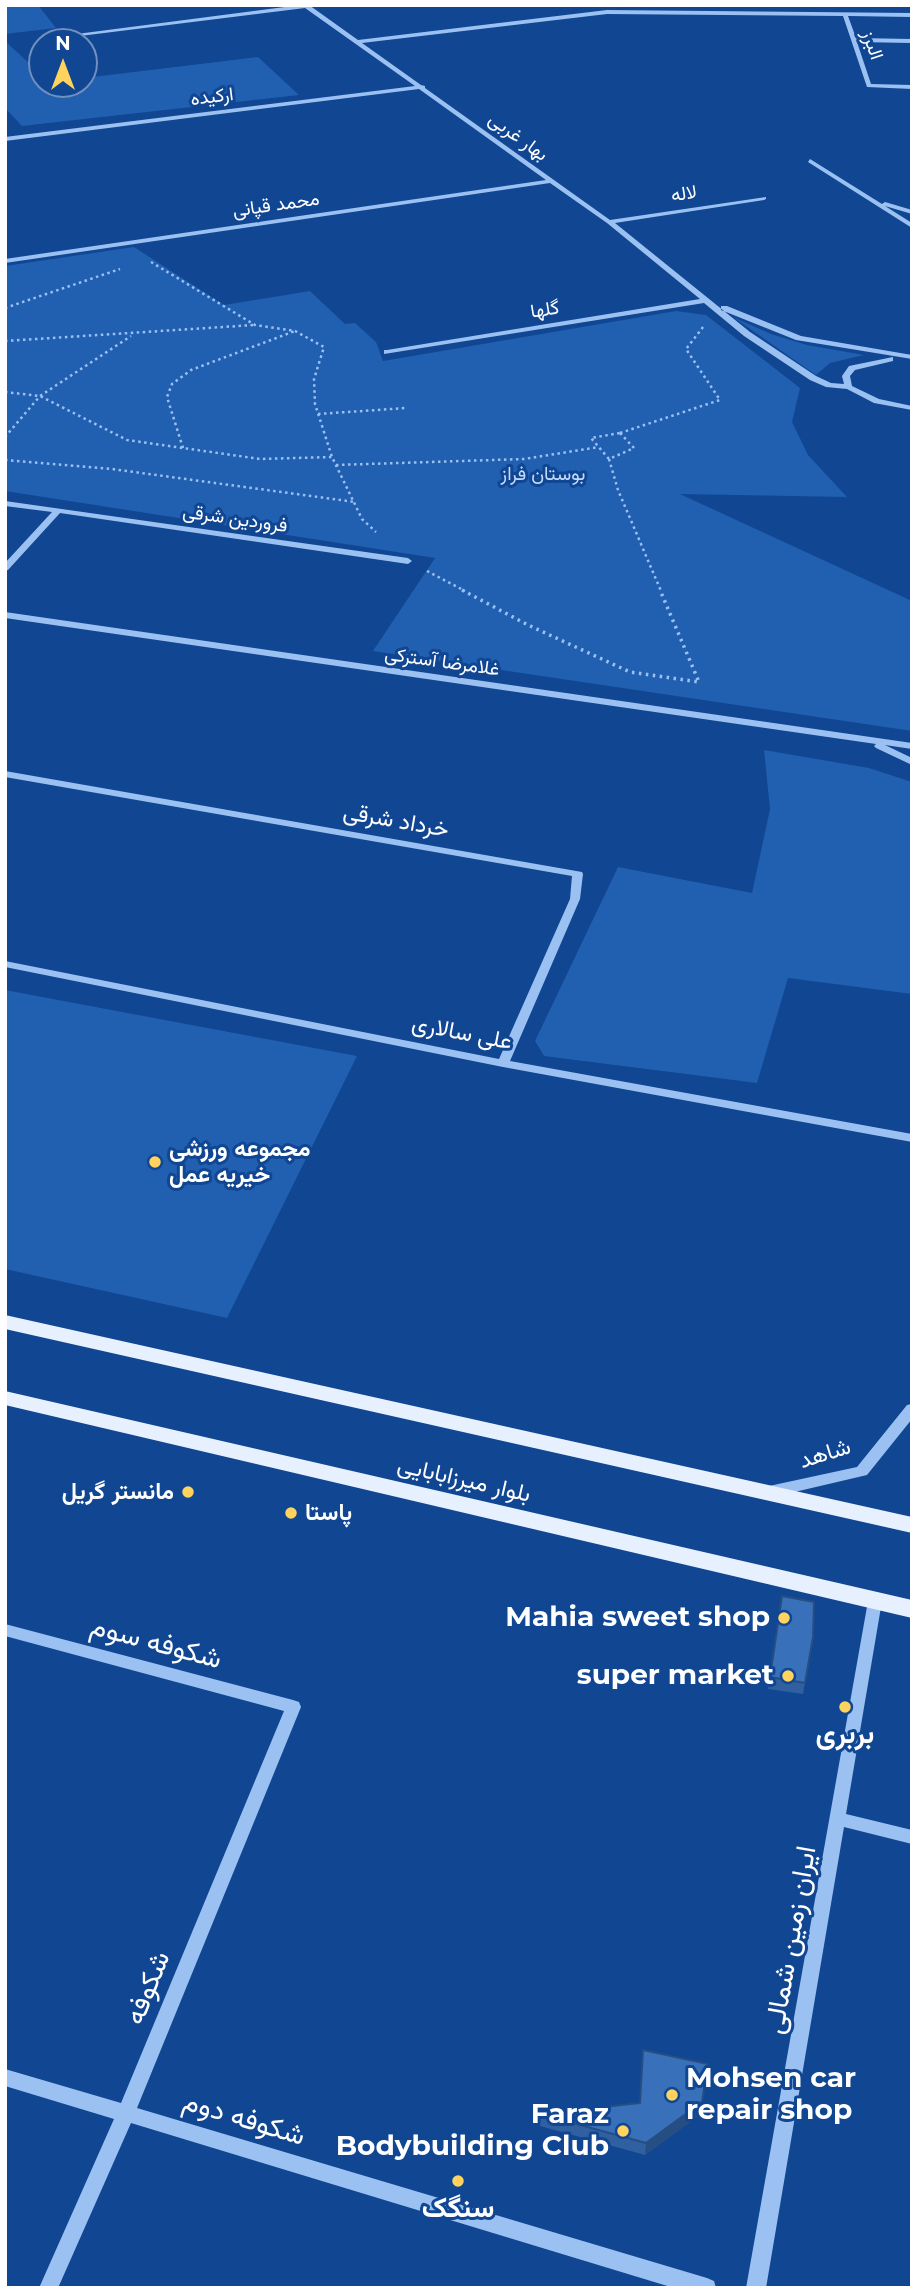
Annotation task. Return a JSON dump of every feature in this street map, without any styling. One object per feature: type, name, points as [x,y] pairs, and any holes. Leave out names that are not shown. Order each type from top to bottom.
[{"type":"main road","points":[[5,1322],[912,1525]]},
{"type":"main road","name":"بلوار میرزابابایی","points":[[5,1398],[912,1609]]},
{"type":"street","points":[[98,32],[306,6]]},
{"type":"street","name":"بهار غربی","points":[[306,6],[423,86],[609,222],[707,300]]},
{"type":"street","points":[[359,42],[607,12],[912,15]]},
{"type":"street","name":"البرز","points":[[845,14],[869,86],[912,87]]},
{"type":"street","points":[[854,40],[912,41]]},
{"type":"street","name":"ارکیده","points":[[5,139],[423,86]]},
{"type":"street","points":[[810,161],[912,226]]},
{"type":"street","name":"محمد قپانی","points":[[5,261],[551,181]]},
{"type":"street","name":"لاله","points":[[609,222],[764,198]]},
{"type":"street","points":[[873,201],[912,212]]},
{"type":"street","points":[[707,300],[813,378],[829,385],[849,387],[877,401],[912,408]]},
{"type":"street","points":[[707,300],[799,338],[912,358]]},
{"type":"street","name":"گلها","points":[[387,352],[707,300]]},
{"type":"street","points":[[849,387],[846,376],[852,368],[885,359],[912,358]]},
{"type":"street","name":"فروردین شرقی","points":[[5,503],[408,561]]},
{"type":"street","points":[[5,568],[58,511]]},
{"type":"street","name":"غلامرضا آسترکی","points":[[5,615],[873,743],[912,746]]},
{"type":"street","points":[[873,743],[912,762]]},
{"type":"street","name":"خرداد شرقی","points":[[5,774],[578,874],[575,899],[503,1063]]},
{"type":"street","name":"علی سالاری","points":[[5,964],[503,1063],[912,1138]]},
{"type":"street","name":"شاهد","points":[[767,1492],[862,1471],[912,1409]]},
{"type":"street","name":"ایران زمین شمالی","points":[[757,2288],[875,1601]]},
{"type":"street","name":"شکوفه سوم","points":[[5,1630],[293,1707]]},
{"type":"street","name":"شکوفه","points":[[48,2288],[126,2113],[293,1707]]},
{"type":"street","points":[[839,1819],[912,1837]]},
{"type":"street","name":"شکوفه دوم","points":[[5,2077],[707,2288]]},
{"type":"path","points":[[141,255],[255,325]]},
{"type":"path","points":[[5,308],[127,267]]},
{"type":"path","points":[[5,341],[255,325],[295,331],[324,347],[314,379],[318,414],[332,457],[362,519],[408,561],[528,625],[630,673],[699,682],[618,490],[609,459],[591,438],[620,433],[720,400],[685,349],[708,322],[731,320]]},
{"type":"path","points":[[183,448],[167,397],[172,384],[191,370],[295,331]]},
{"type":"path","points":[[5,437],[40,396],[133,334]]},
{"type":"path","points":[[5,392],[40,396],[127,440],[260,459],[332,457]]},
{"type":"path","points":[[318,414],[406,408]]},
{"type":"path","points":[[609,459],[634,448],[620,433]]},
{"type":"path","points":[[336,465],[524,458],[598,447]]},
{"type":"path","points":[[5,460],[112,469],[356,502]]},
{"type":"green space","points":[[5,5],[38,5],[56,28],[28,28],[28,31],[5,34]]},
{"type":"green space","points":[[5,41],[28,62],[28,98],[98,98],[98,76],[258,57],[299,95],[22,126],[5,108]]},
{"type":"green space","name":"بوستان فراز","points":[[134,247],[224,305],[310,291],[345,324],[355,323],[376,342],[383,361],[676,311],[706,315],[800,388],[792,422],[808,455],[847,497],[680,494],[912,601],[912,731],[373,651],[435,558],[5,491],[5,266]]},
{"type":"green space","points":[[733,317],[771,334],[807,345],[864,355],[830,363],[816,375]]},
{"type":"green space","points":[[764,750],[869,768],[912,782],[912,994],[788,978],[757,1083],[544,1056],[535,1041],[618,867],[752,893],[770,809]]},
{"type":"green space","name":"مجموعه ورزشی خیریه عمل","points":[[5,990],[357,1056],[227,1318],[5,1269]]},
{"type":"building","points":[[782,1596],[814,1602],[813,1637],[805,1683],[770,1677]]},
{"type":"building","points":[[643,2050],[708,2064],[702,2102],[646,2143],[540,2114],[640,2103]]},
{"type":"place","name":"مجموعه ورزشی خیریه عمل","points":[[155,1162]]},
{"type":"place","name":"مانستر گریل","points":[[188,1492]]},
{"type":"place","name":"پاستا","points":[[291,1513]]},
{"type":"place","name":"Mahia sweet shop","points":[[784,1618]]},
{"type":"place","name":"super market","points":[[788,1676]]},
{"type":"place","name":"بربری","points":[[845,1707]]},
{"type":"place","name":"Mohsen car repair shop","points":[[672,2095]]},
{"type":"place","name":"Faraz Bodybuilding Club","points":[[623,2131]]},
{"type":"place","name":"سنگک","points":[[458,2181]]}]
